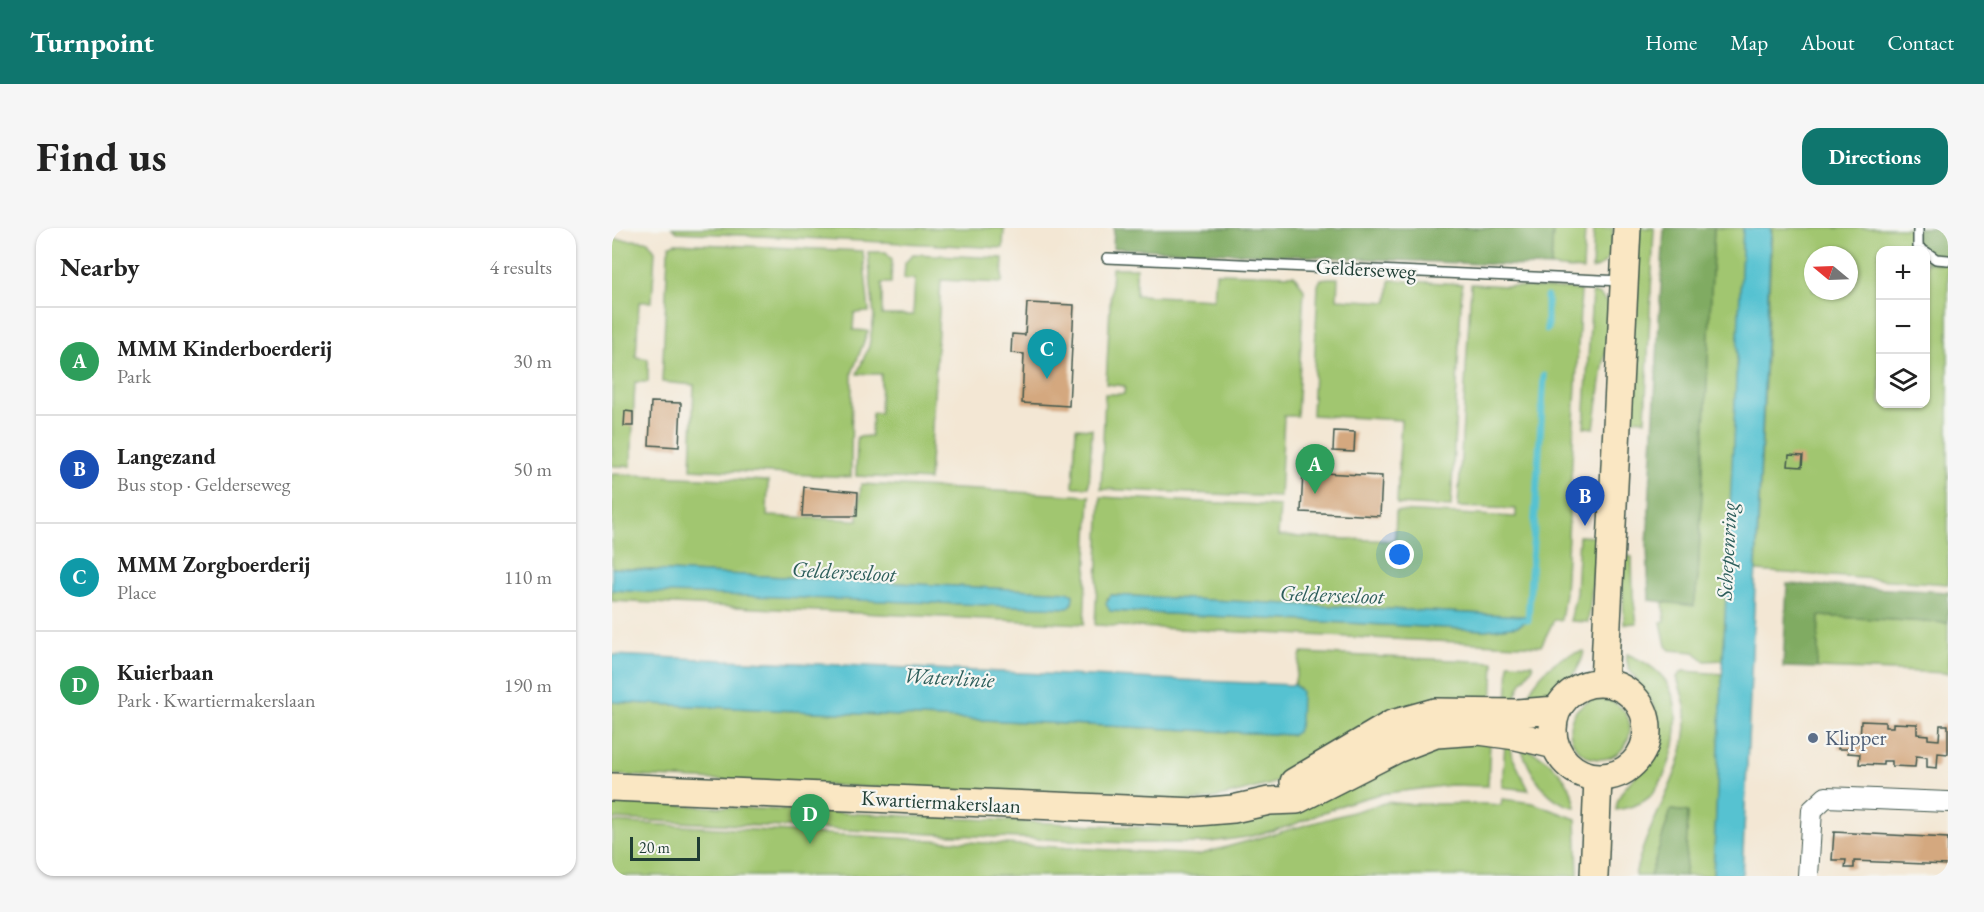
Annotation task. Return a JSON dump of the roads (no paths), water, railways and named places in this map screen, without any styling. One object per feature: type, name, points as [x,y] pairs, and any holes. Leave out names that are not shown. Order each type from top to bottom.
[{"type":"street","points":[[1604,683],[1614,444],[1627,228]]},
{"type":"street","points":[[1604,683],[1622,688],[1636,699],[1645,715],[1648,733],[1643,751],[1632,765],[1616,775],[1598,778],[1587,776],[1567,765],[1555,745],[1553,727],[1557,710],[1576,689],[1604,683]]},
{"type":"street","name":"Kwartiermakerslaan","points":[[1269,801],[1298,779],[1392,724],[1435,712],[1517,713],[1557,710]]},
{"type":"street","name":"Kwartiermakerslaan","points":[[612,787],[1197,812],[1233,809],[1269,801],[1297,800],[1397,749],[1436,734],[1479,732],[1515,735],[1555,745]]},
{"type":"street","points":[[1594,876],[1598,778]]},
{"type":"street","points":[[1808,876],[1812,810],[1826,797],[1948,802]]},
{"type":"lane","points":[[1917,246],[1918,228]]},
{"type":"lane","points":[[1930,255],[1936,259],[1948,261]]},
{"type":"lane","name":"Gelderseweg","points":[[1107,258],[1625,281]]},
{"type":"water","points":[[1743,228],[1771,228],[1742,876],[1713,876]]},
{"type":"water","points":[[612,568],[1068,592],[1073,595],[1072,604],[1068,608],[645,592],[612,590]]},
{"type":"water","points":[[1111,595],[1525,616],[1528,620],[1518,626],[1485,630],[1110,611],[1106,604]]},
{"type":"water","name":"Waterlinie","points":[[612,655],[1294,685],[1301,691],[1300,723],[1297,732],[1292,735],[612,702]]},
{"type":"waterway","points":[[1547,297],[1547,329]]},
{"type":"waterway","points":[[1528,620],[1544,376]]},
{"type":"place","name":"MMM Zorgboerderij","points":[[1047,379]]},
{"type":"place","name":"MMM Kinderboerderij","points":[[1315,494]]},
{"type":"place","name":"Langezand","points":[[1585,526]]},
{"type":"place","name":"Klipper","points":[[1813,738]]},
{"type":"place","name":"Kuierbaan","points":[[810,844]]},
{"type":"water label","name":"Schepenring","points":[[1726,551]]},
{"type":"water label","name":"Geldersesloot","points":[[844,571]]},
{"type":"water label","name":"Geldersesloot","points":[[1332,594]]}]
